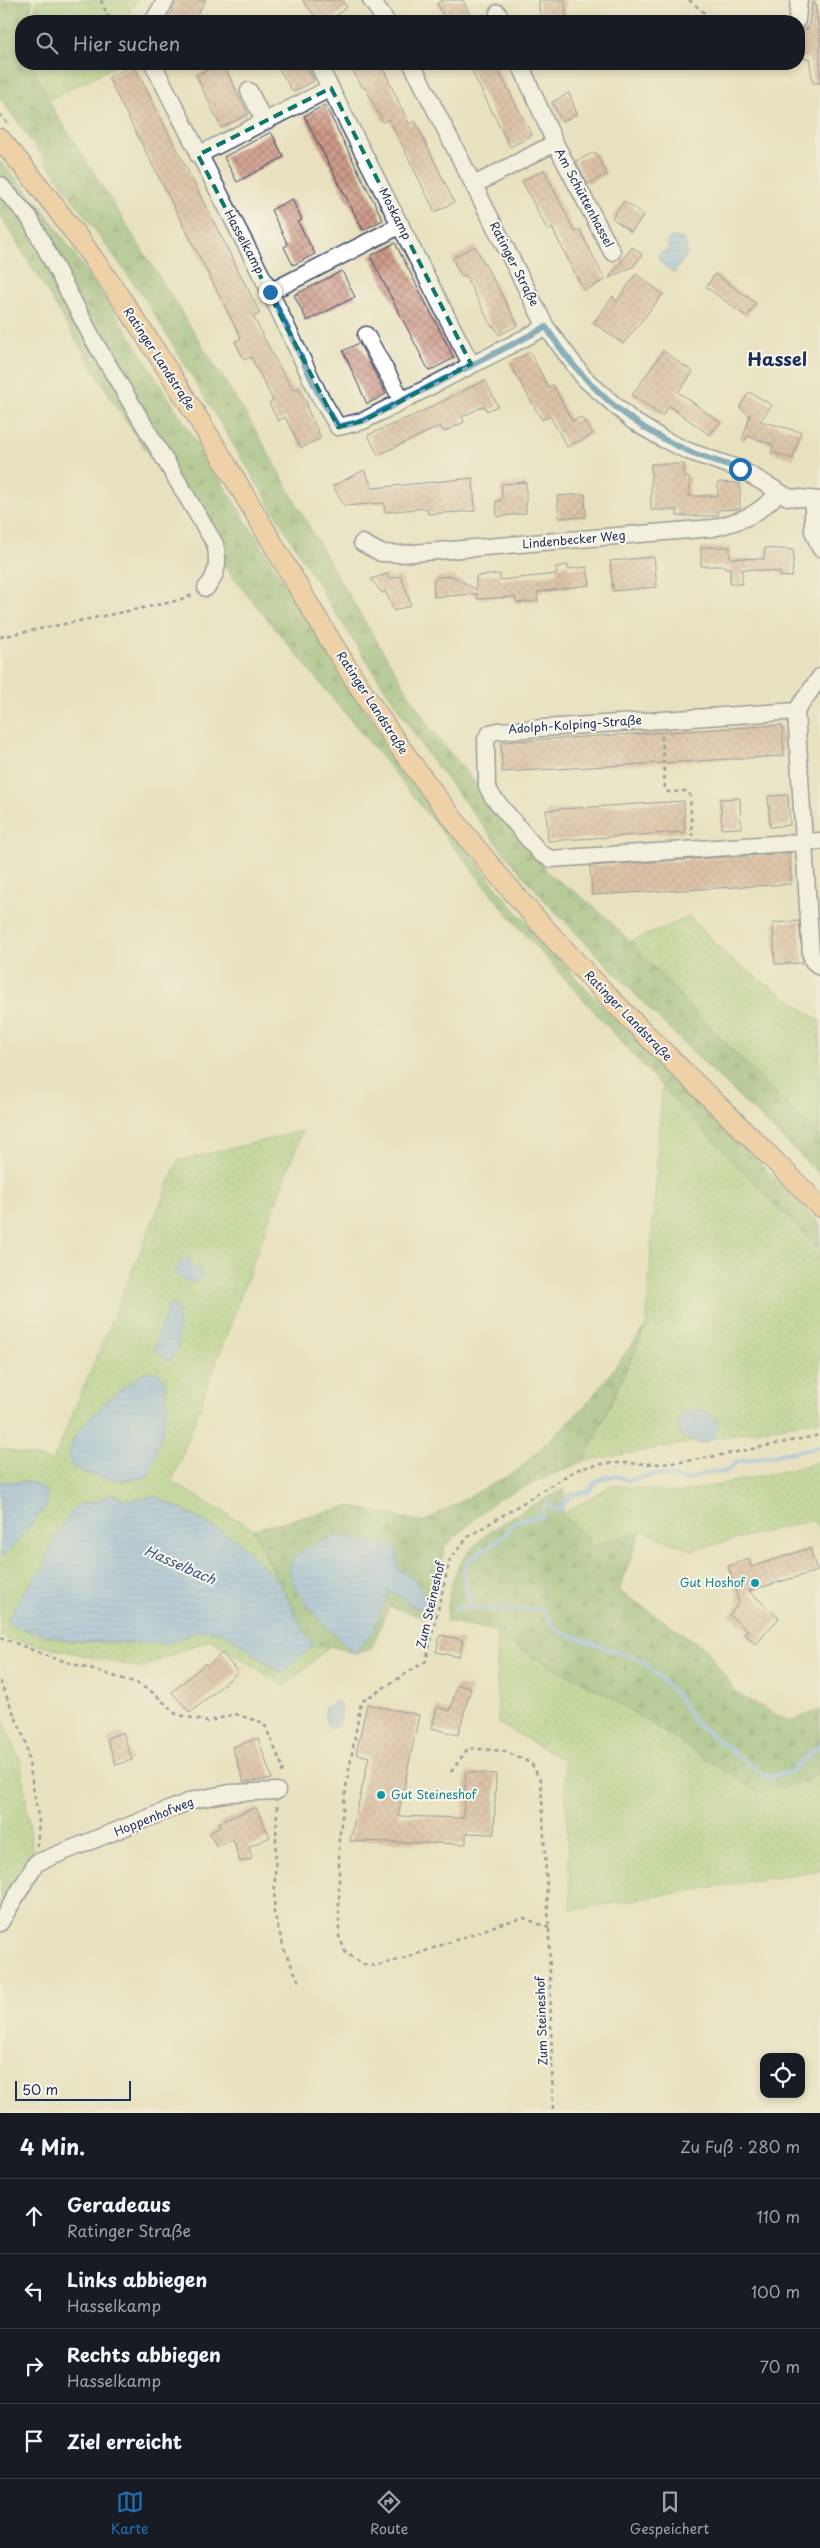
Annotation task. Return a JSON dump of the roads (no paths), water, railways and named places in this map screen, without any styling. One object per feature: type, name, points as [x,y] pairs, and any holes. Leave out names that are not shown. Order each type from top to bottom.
[{"type":"main road","name":"Ratinger Landstraße","points":[[5,133],[136,323],[207,433],[373,707],[456,823],[507,885],[608,997],[820,1207]]},
{"type":"street","points":[[157,15],[166,0]]},
{"type":"street","points":[[371,0],[382,15]]},
{"type":"street","points":[[798,15],[799,0]]},
{"type":"street","name":"Hasselkamp","points":[[156,70],[270,292],[319,395],[338,427],[363,421],[546,327]]},
{"type":"street","name":"Moskamp","points":[[321,70],[471,364]]},
{"type":"street","name":"Ratinger Straße","points":[[415,70],[546,327],[585,379],[633,421],[688,451],[740,469],[779,493],[794,498],[817,500]]},
{"type":"street","name":"Am Schüttenhassel","points":[[523,70],[555,143],[612,252]]},
{"type":"street","points":[[198,155],[330,88]]},
{"type":"street","points":[[249,91],[264,121]]},
{"type":"street","name":"Am Schüttenhassel","points":[[474,185],[555,143]]},
{"type":"street","points":[[0,185],[29,217],[94,341],[215,544],[218,556],[216,575],[206,588]]},
{"type":"street","points":[[270,292],[401,225]]},
{"type":"street","points":[[366,335],[402,400]]},
{"type":"street","name":"Lindenbecker Weg","points":[[362,542],[381,553],[401,554],[713,528],[739,522],[759,512],[779,493]]},
{"type":"street","points":[[817,500],[812,531],[820,548]]},
{"type":"street","points":[[820,677],[796,712],[812,842],[811,955],[820,967]]},
{"type":"street","name":"Adolph-Kolping-Straße","points":[[796,712],[661,719],[490,733],[486,738],[485,745],[487,786],[492,796],[545,858],[812,842]]},
{"type":"street","name":"Hoppenhofweg","points":[[0,1923],[36,1863],[193,1800],[230,1793],[277,1791]]},
{"type":"water","points":[[671,236],[684,239],[688,253],[674,273],[661,263],[658,258],[660,252],[669,251],[667,243]]},
{"type":"water","points":[[190,1258],[190,1267],[199,1268],[202,1274],[199,1281],[196,1282],[185,1280],[178,1276],[174,1270],[178,1268],[181,1260]]},
{"type":"water","points":[[169,1306],[177,1306],[179,1311],[178,1348],[171,1360],[167,1360],[155,1350],[158,1334]]},
{"type":"water","points":[[145,1372],[156,1372],[164,1378],[167,1405],[164,1429],[148,1477],[129,1480],[108,1479],[79,1470],[71,1465],[70,1453],[74,1439],[83,1426],[108,1400]]},
{"type":"water","points":[[685,1410],[706,1411],[718,1420],[718,1429],[711,1440],[700,1444],[681,1436],[677,1423]]},
{"type":"water","points":[[0,1482],[30,1482],[46,1491],[46,1506],[5,1556],[0,1554]]},
{"type":"water","points":[[113,1494],[125,1501],[155,1496],[236,1539],[278,1582],[312,1646],[282,1674],[223,1632],[197,1631],[166,1644],[71,1641],[12,1626],[7,1620],[28,1586],[45,1566],[50,1543],[77,1505],[94,1502]]},
{"type":"water","points":[[333,1537],[349,1537],[397,1547],[398,1569],[416,1582],[430,1607],[416,1608],[400,1595],[389,1592],[372,1633],[356,1652],[352,1652],[308,1605],[291,1577],[291,1564],[298,1554],[310,1546]]},
{"type":"water","points":[[337,1701],[341,1704],[342,1715],[339,1725],[331,1729],[325,1721],[325,1707]]},
{"type":"waterway","name":"Hasselbach","points":[[454,1607],[467,1607],[470,1601],[464,1575],[468,1561],[502,1537],[515,1521],[542,1517],[543,1510],[548,1502],[555,1510],[560,1509],[570,1495],[588,1492],[600,1480],[611,1476],[628,1481],[655,1474],[687,1480],[709,1472],[725,1472],[737,1462],[820,1447]]},
{"type":"waterway","points":[[467,1607],[493,1610],[541,1609],[558,1631],[643,1661],[675,1693],[694,1722],[767,1778],[790,1772],[820,1745]]},
{"type":"place","name":"Gut Hoshof","points":[[755,1583]]},
{"type":"place","name":"Gut Steineshof","points":[[381,1795]]},
{"type":"district","name":"Hassel","points":[[777,360]]}]
